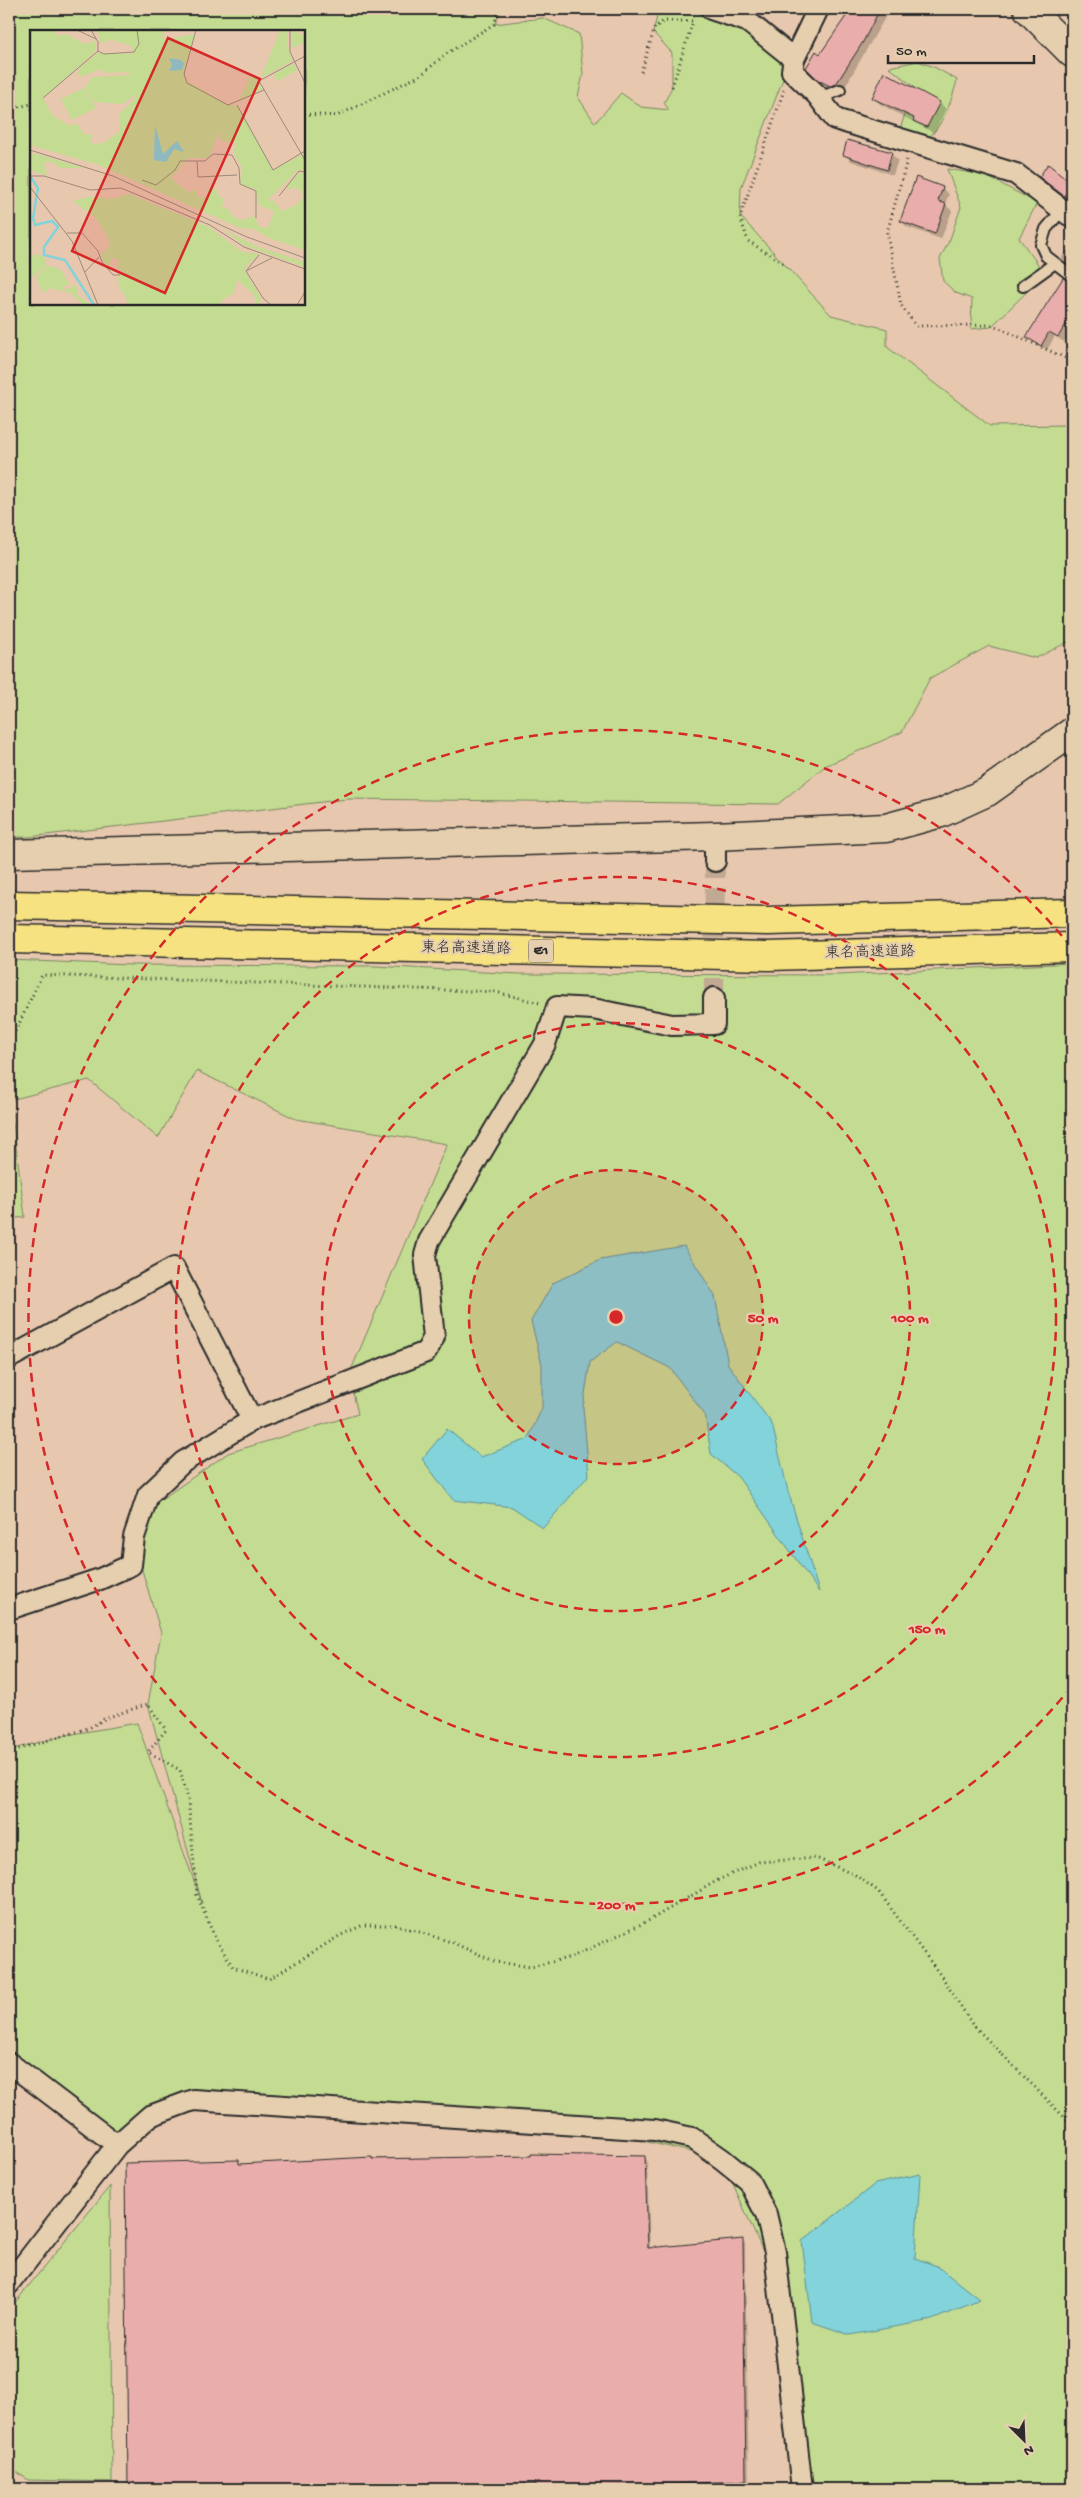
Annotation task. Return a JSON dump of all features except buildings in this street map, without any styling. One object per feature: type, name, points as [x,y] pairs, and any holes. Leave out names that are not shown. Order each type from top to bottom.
[{"type":"highway","points":[[9,905],[768,921],[1072,913]]},
{"type":"highway","name":"東名高速道路","points":[[9,939],[769,956],[1072,947]]},
{"type":"street","points":[[793,65],[818,9]]},
{"type":"street","points":[[1028,9],[1072,53]]},
{"type":"street","points":[[704,12],[747,21],[793,65],[835,119],[1016,174],[1067,211]]},
{"type":"street","points":[[9,854],[715,849],[886,828],[941,813],[987,792],[1072,732]]},
{"type":"street","points":[[9,1609],[100,1579],[131,1565],[134,1537],[148,1495],[183,1462],[252,1420],[426,1352],[434,1337],[425,1255],[429,1241],[545,1044],[556,1007],[593,1009],[672,1025],[714,1024],[714,998]]},
{"type":"street","points":[[9,1358],[174,1268],[252,1420]]},
{"type":"street","points":[[9,2063],[117,2145]]},
{"type":"street","points":[[9,2284],[117,2145],[150,2116],[193,2100],[655,2130],[692,2138],[722,2158],[749,2181],[766,2214],[775,2252],[802,2489]]},
{"type":"lane","points":[[819,98],[840,90]]},
{"type":"lane","points":[[1067,211],[1046,229],[1041,245],[1046,256],[1072,276]]},
{"type":"lane","points":[[1023,286],[1055,263]]},
{"type":"path","points":[[305,114],[337,116],[421,75],[446,54],[494,24],[500,9]]},
{"type":"path","points":[[672,86],[694,21],[704,12]]},
{"type":"path","points":[[641,72],[655,27],[664,21],[694,21]]},
{"type":"path","points":[[783,263],[748,241],[740,217],[793,65]]},
{"type":"path","points":[[9,109],[30,104]]},
{"type":"path","points":[[912,143],[886,233],[900,305],[916,326],[993,325],[1072,361]]},
{"type":"path","points":[[9,1045],[42,975],[496,992],[556,1007]]},
{"type":"path","points":[[9,1752],[89,1728],[106,1718],[148,1704],[166,1730],[148,1752],[180,1770],[188,1798],[197,1895],[215,1938],[233,1967],[269,1979],[341,1935],[363,1925],[397,1925],[451,1942],[496,1962],[531,1967],[572,1957],[650,1920],[720,1879],[759,1862],[816,1858],[855,1875],[878,1891],[944,1980],[974,2026],[1072,2125]]},
{"type":"green space","points":[[9,9],[501,9],[495,24],[543,18],[579,34],[583,74],[578,97],[595,123],[621,93],[641,107],[669,110],[664,103],[672,87],[672,53],[653,32],[659,9],[714,9],[786,63],[785,74],[741,188],[740,216],[831,315],[887,329],[887,347],[990,426],[1072,425],[1072,640],[1036,658],[989,646],[930,678],[902,732],[825,766],[778,804],[347,799],[29,837],[9,837]]},
{"type":"green space","points":[[918,61],[936,68],[957,80],[946,114],[931,136],[925,141],[900,129],[914,87],[889,67]]},
{"type":"green space","points":[[947,169],[984,175],[1037,203],[1019,238],[1045,274],[991,327],[971,329],[972,299],[956,293],[943,281],[940,259],[950,239],[961,207]]},
{"type":"green space","points":[[9,960],[131,965],[375,966],[519,974],[838,975],[1072,963],[1072,2480],[1055,2489],[802,2489],[780,2290],[722,2159],[574,2125],[193,2100],[117,2145],[9,2063],[9,1750],[67,1735],[137,1723],[202,1903],[148,1704],[161,1633],[139,1560],[153,1505],[228,1453],[358,1414],[349,1375],[447,1144],[296,1119],[197,1071],[158,1138],[89,1080],[10,1100],[25,1217],[9,1219]]},
{"type":"green space","points":[[110,2186],[112,2482],[28,2480],[9,2466],[9,2310]]},
{"type":"water","points":[[684,1246],[715,1296],[728,1364],[772,1424],[788,1491],[819,1592],[738,1477],[711,1454],[705,1415],[670,1368],[617,1342],[590,1362],[583,1407],[589,1475],[543,1528],[512,1507],[453,1500],[422,1459],[447,1429],[481,1457],[528,1439],[542,1408],[542,1365],[531,1321],[553,1283],[600,1260]]},
{"type":"water","points":[[920,2174],[915,2258],[937,2266],[980,2300],[932,2320],[850,2335],[812,2322],[802,2241],[875,2184]]},
{"type":"tunnel","points":[[714,998],[715,861]]}]
